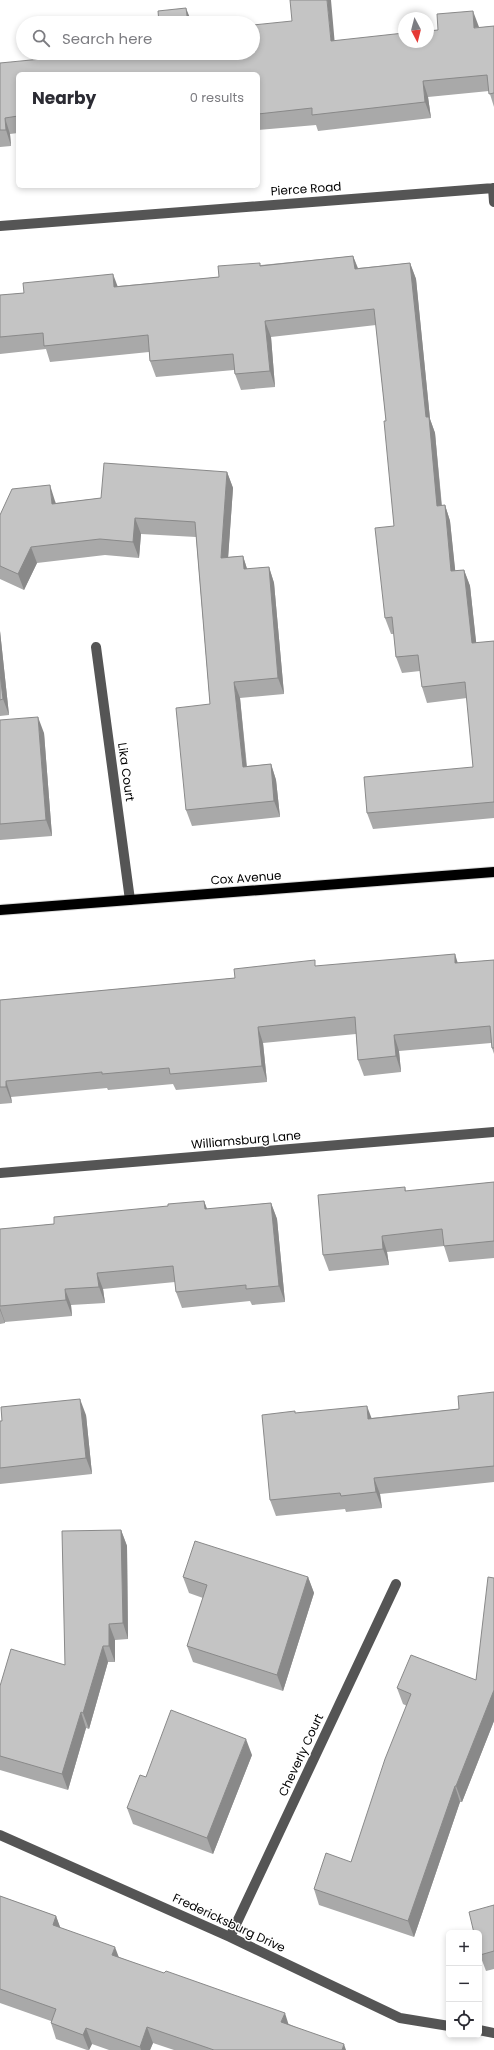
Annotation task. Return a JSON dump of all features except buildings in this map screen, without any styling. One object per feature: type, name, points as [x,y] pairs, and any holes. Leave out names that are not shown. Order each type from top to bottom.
[{"type":"main road","name":"Cox Avenue","points":[[0,910],[494,872]]},
{"type":"street","points":[[493,188],[494,202]]},
{"type":"street","name":"Pierce Road","points":[[0,226],[493,188]]},
{"type":"street","name":"Lika Court","points":[[96,647],[130,900]]},
{"type":"street","name":"Williamsburg Lane","points":[[0,1173],[494,1132]]},
{"type":"street","name":"Cheverly Court","points":[[230,1937],[396,1584]]},
{"type":"street","name":"Fredericksburg Drive","points":[[0,1835],[230,1937],[400,2018],[446,2026]]},
{"type":"street","points":[[482,2031],[494,2033]]}]
